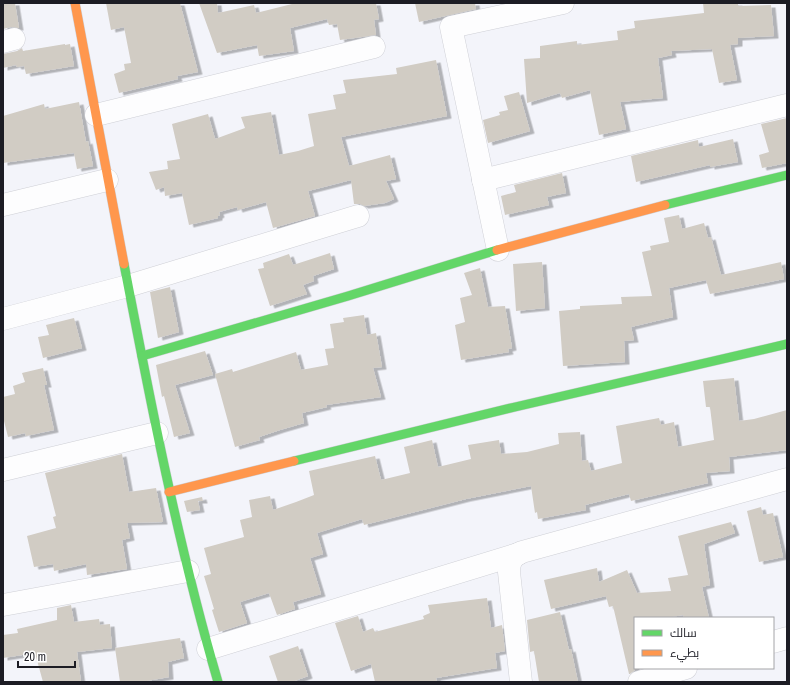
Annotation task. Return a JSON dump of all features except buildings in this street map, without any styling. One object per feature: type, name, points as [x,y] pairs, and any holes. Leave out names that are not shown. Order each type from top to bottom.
[{"type":"street","points":[[76,3],[128,286],[169,492],[208,649],[218,682]]},
{"type":"street","points":[[498,250],[451,27],[562,3]]},
{"type":"street","points":[[96,115],[374,47]]},
{"type":"street","points":[[483,180],[787,105]]},
{"type":"street","points":[[142,356],[348,296],[498,250],[618,217],[787,175]]},
{"type":"street","points":[[3,204],[108,180]]},
{"type":"street","points":[[3,319],[128,286],[358,216]]},
{"type":"street","points":[[169,492],[515,407],[787,344]]},
{"type":"street","points":[[3,470],[157,433]]},
{"type":"street","points":[[208,649],[518,554],[787,479]]},
{"type":"street","points":[[518,554],[511,559],[509,568],[521,682]]},
{"type":"street","points":[[3,605],[188,571]]},
{"type":"street","points":[[774,642],[787,638]]},
{"type":"street","points":[[639,682],[683,669]]},
{"type":"traffic: fast","points":[[665,205],[787,175]]},
{"type":"traffic: fast","points":[[142,356],[348,296],[497,250]]},
{"type":"traffic: fast","points":[[124,264],[166,474],[190,579],[218,682]]},
{"type":"traffic: fast","points":[[294,461],[515,407],[787,344]]},
{"type":"traffic: slow","points":[[75,3],[124,264]]},
{"type":"traffic: slow","points":[[497,250],[665,205]]},
{"type":"traffic: slow","points":[[169,492],[294,461]]}]
